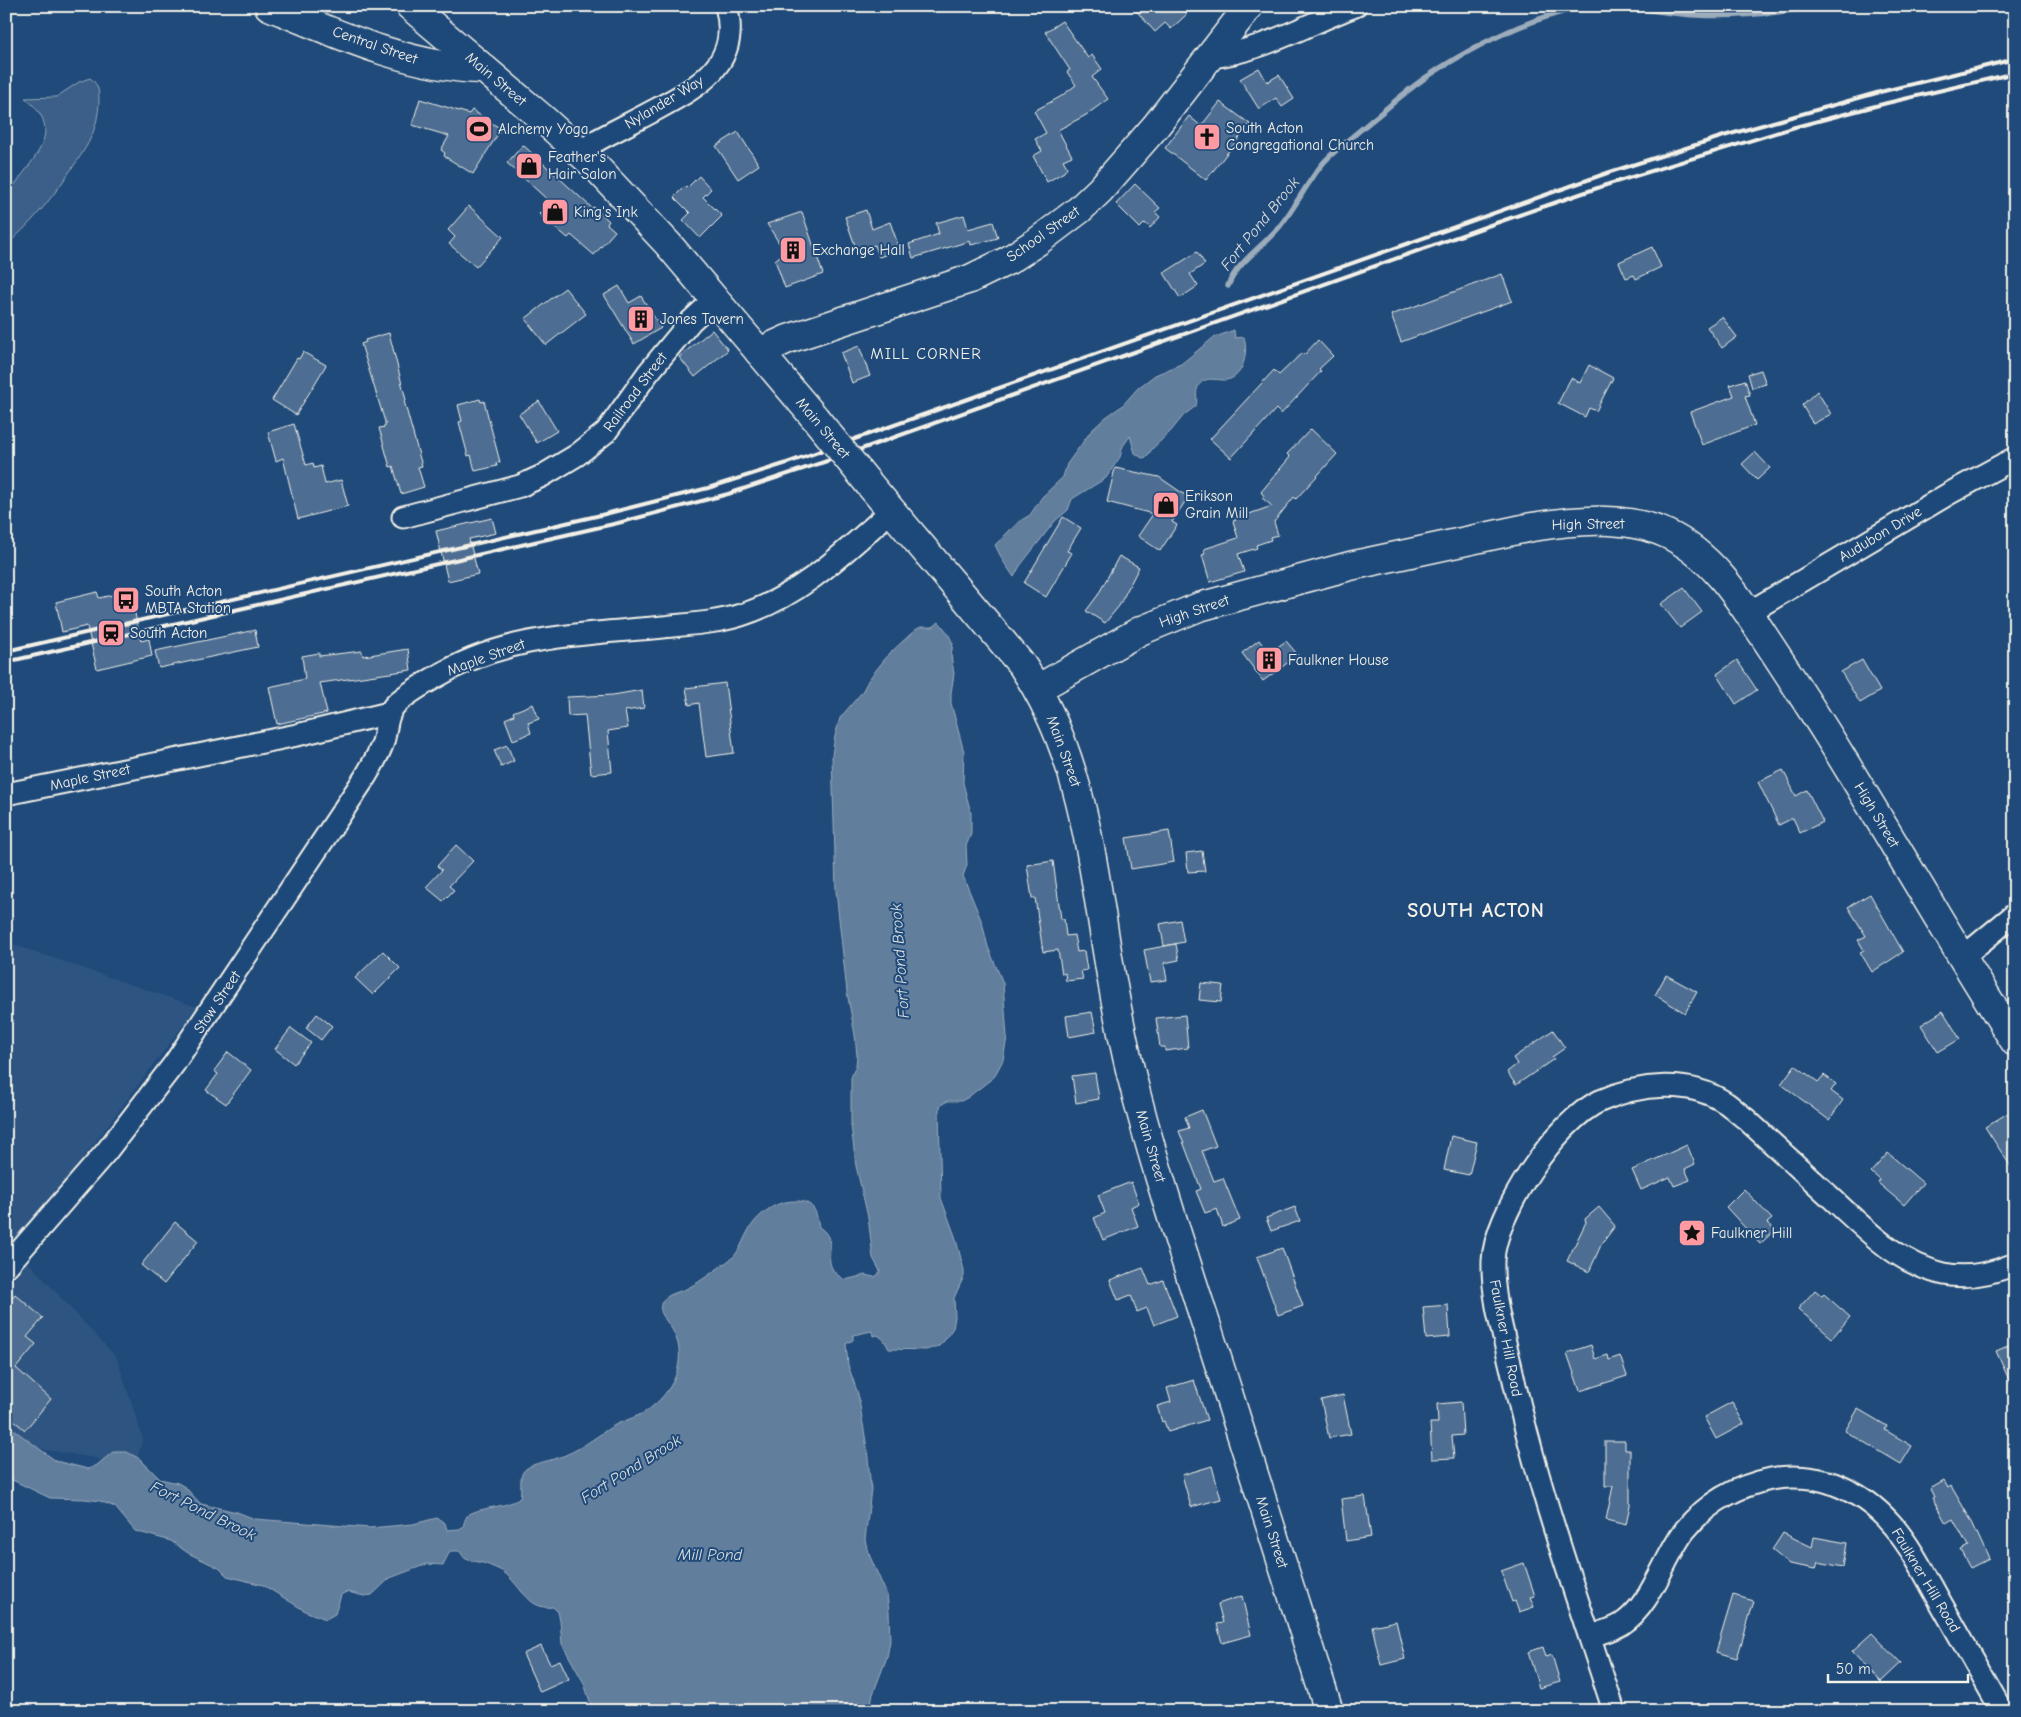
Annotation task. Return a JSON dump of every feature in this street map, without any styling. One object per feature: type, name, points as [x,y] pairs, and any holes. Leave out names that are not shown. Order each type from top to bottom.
[{"type":"street","name":"Central Street","points":[[269,6],[347,38],[428,63],[484,69]]},
{"type":"street","name":"Main Street","points":[[410,6],[581,153],[648,222],[1010,650],[1037,689],[1061,739],[1082,803],[1116,1008],[1147,1134],[1179,1241],[1329,1711]]},
{"type":"street","name":"Nylander Way","points":[[581,153],[594,142],[691,90],[704,81],[724,57],[729,37],[726,6]]},
{"type":"street","name":"School Street","points":[[759,352],[788,339],[962,282],[994,268],[1030,247],[1079,210],[1100,190],[1155,127],[1249,6]]},
{"type":"street","points":[[1210,57],[1231,54],[1260,46],[1354,6]]},
{"type":"street","name":"Railroad Street","points":[[403,516],[520,486],[542,476],[577,455],[606,432],[648,373],[691,321],[714,299]]},
{"type":"street","name":"Audubon Drive","points":[[1748,613],[1950,493],[2015,458]]},
{"type":"street","name":"Maple Street","points":[[6,794],[305,733],[389,713],[400,700],[442,674],[476,658],[510,646],[573,634],[720,620],[753,611],[781,598],[803,584],[892,510]]},
{"type":"street","name":"High Street","points":[[1037,689],[1157,623],[1210,603],[1359,564],[1560,522],[1616,522],[1645,526],[1668,534],[1685,544],[1720,575],[1748,613],[1807,703],[2015,1042]]},
{"type":"street","name":"Stow Street","points":[[6,1267],[58,1209],[125,1128],[192,1038],[364,779],[382,747],[389,713]]},
{"type":"street","points":[[1963,957],[2015,914]]},
{"type":"street","name":"Faulkner Hill Road","points":[[1614,1711],[1526,1437],[1494,1288],[1493,1260],[1498,1235],[1506,1213],[1546,1149],[1575,1118],[1597,1102],[1621,1093],[1646,1087],[1675,1086],[1700,1091],[1725,1102],[1746,1119],[1872,1236],[1901,1256],[1927,1269],[1962,1276],[1996,1271],[2015,1264]]},
{"type":"street","name":"Faulkner Hill Road","points":[[1590,1636],[1612,1629],[1632,1615],[1648,1593],[1684,1532],[1696,1518],[1716,1501],[1740,1488],[1757,1482],[1775,1478],[1810,1478],[1828,1482],[1861,1496],[1889,1519],[1910,1548],[2002,1711]]},
{"type":"shaded area","points":[[90,78],[98,88],[99,101],[96,124],[88,144],[44,206],[6,245],[6,195],[25,172],[39,150],[45,130],[43,120],[36,109],[25,98],[56,97],[79,82]]},
{"type":"shaded area","points":[[6,942],[197,1007],[69,1177],[6,1248]]},
{"type":"shaded area","points":[[28,1262],[117,1358],[143,1439],[133,1471],[95,1458],[46,1450],[17,1439],[6,1423],[6,1288]]},
{"type":"water","points":[[1234,330],[1235,338],[1244,337],[1246,348],[1244,361],[1239,372],[1230,379],[1209,379],[1201,383],[1197,389],[1196,406],[1184,415],[1152,449],[1147,457],[1142,458],[1135,453],[1130,436],[1123,446],[1120,457],[1106,478],[1072,499],[1068,510],[1055,521],[1020,566],[1014,577],[995,545],[1018,522],[1030,515],[1042,497],[1063,477],[1067,464],[1091,431],[1122,406],[1138,388],[1155,375],[1181,364],[1213,338]]},
{"type":"water","name":"Mill Pond","points":[[939,622],[948,633],[953,644],[951,655],[954,674],[951,703],[964,752],[963,783],[971,813],[971,834],[966,846],[967,865],[963,876],[982,922],[988,947],[1003,983],[1007,1037],[1003,1060],[994,1077],[967,1098],[961,1101],[948,1101],[942,1104],[939,1109],[941,1198],[955,1236],[964,1270],[964,1276],[954,1298],[955,1317],[953,1328],[939,1346],[926,1350],[889,1349],[884,1340],[878,1335],[873,1336],[872,1331],[853,1335],[853,1340],[846,1344],[848,1365],[858,1394],[867,1448],[871,1489],[865,1540],[868,1552],[887,1595],[889,1612],[890,1641],[887,1657],[873,1694],[869,1711],[593,1711],[584,1683],[562,1644],[558,1612],[553,1607],[544,1607],[530,1600],[500,1570],[484,1563],[466,1559],[459,1551],[450,1551],[443,1565],[427,1564],[390,1578],[372,1595],[364,1596],[348,1592],[344,1593],[341,1595],[335,1614],[326,1619],[307,1612],[263,1585],[227,1576],[219,1568],[188,1553],[171,1541],[135,1531],[115,1507],[100,1501],[50,1498],[6,1477],[6,1424],[56,1461],[88,1469],[97,1465],[113,1452],[127,1452],[140,1459],[160,1479],[178,1483],[185,1487],[201,1504],[237,1512],[255,1519],[370,1528],[413,1524],[437,1518],[445,1523],[447,1530],[459,1529],[463,1527],[466,1517],[471,1513],[508,1504],[520,1498],[522,1475],[529,1467],[572,1452],[613,1426],[644,1413],[661,1399],[673,1382],[679,1363],[678,1343],[662,1314],[662,1302],[670,1295],[698,1282],[732,1258],[751,1226],[768,1210],[790,1201],[804,1202],[812,1206],[816,1213],[819,1227],[826,1233],[829,1240],[831,1267],[836,1274],[845,1280],[865,1275],[874,1277],[878,1275],[880,1271],[873,1258],[868,1217],[856,1166],[851,1125],[851,1078],[857,1056],[847,992],[836,891],[832,755],[840,718],[862,692],[869,679],[889,654],[915,630],[921,627],[933,627]]},
{"type":"building","points":[[1132,6],[1182,6],[1181,8],[1187,14],[1171,29],[1165,23],[1155,32]]},
{"type":"building","points":[[1062,21],[1088,58],[1092,55],[1102,69],[1092,77],[1108,99],[1086,115],[1058,130],[1072,156],[1063,160],[1067,167],[1064,172],[1047,182],[1033,156],[1042,151],[1035,139],[1046,133],[1034,111],[1060,97],[1076,85],[1067,72],[1070,70],[1045,32]]},
{"type":"building","points":[[1259,68],[1267,82],[1279,75],[1294,99],[1282,107],[1276,98],[1259,109],[1240,79]]},
{"type":"building","points":[[420,99],[469,114],[472,110],[501,129],[473,174],[444,156],[445,153],[441,150],[449,136],[412,125]]},
{"type":"building","name":"South Acton Congregational Church","points":[[1220,102],[1250,124],[1206,180],[1165,148],[1189,116],[1201,126]]},
{"type":"building","points":[[738,132],[759,165],[738,179],[716,146]]},
{"type":"building","points":[[523,145],[592,208],[594,207],[609,221],[607,224],[615,231],[594,255],[571,235],[568,238],[539,214],[550,202],[507,163]]},
{"type":"building","points":[[699,176],[711,189],[703,197],[722,216],[700,238],[683,220],[690,213],[674,197]]},
{"type":"building","points":[[1135,184],[1160,208],[1155,212],[1160,217],[1150,228],[1145,223],[1140,228],[1116,204]]},
{"type":"building","points":[[469,206],[503,237],[476,267],[449,244],[455,237],[448,230]]},
{"type":"building","points":[[866,210],[872,229],[890,222],[900,250],[879,257],[875,245],[857,251],[845,217]]},
{"type":"building","name":"Exchange Hall","points":[[802,212],[823,274],[785,288],[775,260],[785,252],[767,224]]},
{"type":"building","points":[[964,215],[968,229],[993,222],[998,238],[971,245],[970,241],[913,258],[909,244],[939,234],[936,223]]},
{"type":"building","points":[[1652,247],[1661,267],[1636,279],[1634,275],[1626,278],[1619,262]]},
{"type":"building","points":[[1197,252],[1205,264],[1190,274],[1198,286],[1180,298],[1164,273]]},
{"type":"building","points":[[1502,274],[1512,301],[1401,342],[1391,315]]},
{"type":"building","name":"Jones Tavern","points":[[619,286],[629,303],[641,296],[661,328],[634,344],[604,295]]},
{"type":"building","points":[[565,288],[586,314],[546,345],[525,319]]},
{"type":"building","points":[[1722,317],[1737,337],[1722,348],[1707,327]]},
{"type":"building","points":[[712,330],[728,350],[695,377],[679,357]]},
{"type":"building","points":[[389,333],[406,400],[404,401],[422,466],[418,467],[424,487],[401,494],[393,466],[390,467],[379,428],[385,427],[385,422],[361,344],[366,342],[365,340]]},
{"type":"building","points":[[1318,340],[1333,356],[1319,369],[1321,371],[1281,414],[1276,409],[1231,458],[1210,439],[1274,370],[1279,375],[1302,353],[1304,355]]},
{"type":"building","points":[[859,346],[870,376],[852,383],[841,353]]},
{"type":"building","points":[[303,352],[326,365],[296,415],[272,400],[297,358],[299,359]]},
{"type":"building","points":[[1589,365],[1613,378],[1596,411],[1589,408],[1585,417],[1558,403],[1571,378],[1580,383]]},
{"type":"building","points":[[1761,370],[1766,384],[1752,388],[1748,374]]},
{"type":"building","points":[[1745,380],[1750,395],[1745,396],[1755,425],[1702,445],[1690,412],[1734,396],[1730,385]]},
{"type":"building","points":[[1817,391],[1831,414],[1813,424],[1802,405]]},
{"type":"building","points":[[480,399],[481,402],[484,401],[500,462],[496,463],[497,466],[475,471],[471,455],[468,456],[459,422],[462,421],[458,405]]},
{"type":"building","points":[[539,401],[557,431],[537,443],[519,414]]},
{"type":"building","points":[[294,424],[306,465],[313,463],[314,468],[321,466],[325,484],[341,480],[348,506],[298,519],[283,458],[276,461],[268,432]]},
{"type":"building","points":[[1311,429],[1337,454],[1296,499],[1294,497],[1274,522],[1278,535],[1270,537],[1271,540],[1256,545],[1257,548],[1238,554],[1244,572],[1210,582],[1202,555],[1205,554],[1204,549],[1238,538],[1233,521],[1235,519],[1272,506],[1262,498],[1264,496],[1261,492],[1290,457],[1287,454]]},
{"type":"building","points":[[1755,452],[1770,468],[1757,480],[1742,464]]},
{"type":"building","name":"Erikson Grain Mill","points":[[1115,468],[1159,477],[1188,497],[1172,522],[1177,525],[1160,551],[1138,536],[1153,514],[1107,502]]},
{"type":"building","points":[[1063,517],[1081,528],[1067,551],[1072,553],[1046,597],[1024,583]]},
{"type":"building","points":[[492,518],[496,533],[469,539],[478,574],[448,581],[436,531]]},
{"type":"building","points":[[1119,556],[1139,567],[1119,606],[1105,623],[1086,611],[1098,595]]},
{"type":"building","points":[[1684,588],[1702,612],[1680,628],[1661,604]]},
{"type":"building","points":[[130,591],[141,641],[149,639],[152,656],[97,669],[87,626],[62,632],[56,602],[97,592],[99,598]]},
{"type":"building","points":[[255,630],[258,647],[159,668],[155,651]]},
{"type":"building","name":"Faulkner House","points":[[1259,640],[1269,653],[1286,641],[1298,655],[1263,681],[1242,653]]},
{"type":"building","points":[[408,649],[411,670],[320,683],[327,713],[277,724],[269,687],[305,679],[302,656],[319,653],[319,656],[362,651],[363,656]]},
{"type":"building","points":[[1737,660],[1757,690],[1736,704],[1717,674]]},
{"type":"building","points":[[1862,660],[1880,691],[1860,703],[1841,672]]},
{"type":"building","points":[[725,683],[734,753],[706,757],[699,703],[689,705],[686,688]]},
{"type":"building","points":[[642,690],[644,708],[625,711],[628,728],[608,731],[612,772],[591,774],[585,715],[568,716],[567,697],[613,695]]},
{"type":"building","points":[[533,704],[539,719],[528,723],[531,733],[513,740],[505,719],[514,715],[513,712]]},
{"type":"building","points":[[507,745],[514,761],[501,767],[494,750]]},
{"type":"building","points":[[1783,770],[1796,796],[1807,790],[1823,822],[1800,833],[1793,818],[1779,825],[1758,782]]},
{"type":"building","points":[[1169,831],[1174,862],[1131,869],[1126,838]]},
{"type":"building","points":[[456,845],[473,861],[449,886],[454,890],[443,901],[426,887],[442,870],[437,866]]},
{"type":"building","points":[[1202,851],[1205,871],[1188,872],[1186,853]]},
{"type":"building","points":[[1053,861],[1061,919],[1064,919],[1066,936],[1074,935],[1077,952],[1084,951],[1087,970],[1081,971],[1083,979],[1066,981],[1065,973],[1062,974],[1058,950],[1043,952],[1035,898],[1032,898],[1027,865]]},
{"type":"building","points":[[1870,894],[1903,952],[1872,972],[1860,952],[1864,950],[1858,940],[1866,936],[1848,907]]},
{"type":"building","points":[[1180,920],[1184,942],[1164,946],[1160,924]]},
{"type":"building","points":[[1176,944],[1179,960],[1164,963],[1167,980],[1150,982],[1144,950]]},
{"type":"building","points":[[383,951],[400,968],[373,995],[355,978]]},
{"type":"building","points":[[1666,975],[1697,992],[1685,1013],[1655,995]]},
{"type":"building","points":[[1201,983],[1223,985],[1221,1002],[1199,1000]]},
{"type":"building","points":[[1943,1011],[1960,1039],[1938,1052],[1921,1025]]},
{"type":"building","points":[[1092,1012],[1096,1032],[1069,1037],[1066,1016]]},
{"type":"building","points":[[317,1014],[332,1026],[321,1040],[306,1028]]},
{"type":"building","points":[[1185,1015],[1188,1048],[1165,1051],[1165,1047],[1160,1047],[1156,1018]]},
{"type":"building","points":[[291,1028],[311,1043],[294,1064],[275,1049]]},
{"type":"building","points":[[1553,1030],[1565,1048],[1552,1057],[1554,1059],[1516,1085],[1507,1072],[1517,1064],[1513,1058]]},
{"type":"building","points":[[228,1052],[251,1070],[226,1104],[206,1090],[218,1074],[214,1071]]},
{"type":"building","points":[[1795,1065],[1818,1082],[1824,1075],[1836,1084],[1831,1091],[1843,1100],[1829,1120],[1781,1084]]},
{"type":"building","points":[[1095,1073],[1099,1099],[1076,1103],[1072,1076]]},
{"type":"building","points":[[1202,1110],[1216,1146],[1202,1151],[1214,1181],[1223,1178],[1240,1220],[1223,1227],[1217,1209],[1205,1213],[1196,1191],[1201,1189],[1179,1131],[1189,1128],[1185,1117]]},
{"type":"building","points":[[2008,1113],[2015,1124],[2015,1173],[1985,1127]]},
{"type":"building","points":[[1451,1136],[1477,1142],[1469,1175],[1444,1170]]},
{"type":"building","points":[[1687,1145],[1695,1164],[1685,1169],[1690,1180],[1674,1186],[1670,1177],[1641,1190],[1632,1170]]},
{"type":"building","points":[[1888,1153],[1923,1183],[1904,1205],[1878,1183],[1880,1180],[1871,1172]]},
{"type":"building","points":[[1131,1182],[1139,1203],[1131,1207],[1138,1226],[1103,1240],[1094,1218],[1105,1213],[1098,1195]]},
{"type":"building","points":[[1744,1189],[1772,1219],[1767,1223],[1775,1230],[1760,1244],[1726,1207]]},
{"type":"building","points":[[1295,1207],[1300,1221],[1271,1231],[1266,1218]]},
{"type":"building","points":[[1599,1207],[1615,1226],[1601,1245],[1589,1272],[1567,1261],[1586,1222],[1585,1219]]},
{"type":"building","points":[[175,1222],[198,1241],[164,1284],[141,1265]]},
{"type":"building","points":[[1282,1248],[1303,1306],[1278,1315],[1257,1257]]},
{"type":"building","points":[[1143,1268],[1150,1285],[1163,1280],[1177,1316],[1154,1325],[1147,1308],[1137,1312],[1131,1295],[1118,1300],[1110,1280]]},
{"type":"building","points":[[1815,1290],[1822,1296],[1824,1294],[1850,1317],[1832,1338],[1798,1309]]},
{"type":"building","points":[[15,1294],[43,1318],[27,1337],[36,1344],[16,1368],[51,1399],[25,1430],[6,1414],[6,1304]]},
{"type":"building","points":[[1448,1305],[1450,1337],[1426,1339],[1423,1307]]},
{"type":"building","points":[[2015,1343],[2015,1393],[1996,1351]]},
{"type":"building","points":[[1591,1345],[1595,1359],[1608,1355],[1609,1360],[1620,1356],[1627,1376],[1580,1391],[1567,1353]]},
{"type":"building","points":[[1194,1380],[1207,1420],[1168,1432],[1164,1421],[1162,1422],[1157,1406],[1171,1402],[1167,1388]]},
{"type":"building","points":[[1343,1395],[1351,1434],[1329,1438],[1321,1400]]},
{"type":"building","points":[[1461,1402],[1463,1435],[1452,1436],[1454,1458],[1432,1459],[1430,1423],[1438,1423],[1437,1404]]},
{"type":"building","points":[[1732,1402],[1744,1424],[1716,1439],[1704,1417]]},
{"type":"building","points":[[1858,1409],[1887,1426],[1885,1430],[1912,1446],[1901,1464],[1845,1431]]},
{"type":"building","points":[[1605,1441],[1625,1441],[1625,1450],[1630,1450],[1630,1505],[1626,1525],[1606,1520],[1613,1486],[1605,1486]]},
{"type":"building","points":[[1212,1466],[1221,1499],[1191,1507],[1182,1475]]},
{"type":"building","points":[[1944,1481],[1948,1488],[1951,1486],[1971,1520],[1989,1559],[1971,1568],[1961,1550],[1968,1546],[1953,1519],[1946,1523],[1932,1498],[1934,1497],[1930,1489]]},
{"type":"building","points":[[1365,1496],[1371,1537],[1346,1541],[1341,1499]]},
{"type":"building","points":[[1783,1533],[1812,1547],[1814,1537],[1847,1543],[1843,1567],[1818,1562],[1816,1569],[1789,1564],[1772,1550]]},
{"type":"building","points":[[1524,1563],[1535,1596],[1530,1597],[1534,1607],[1519,1612],[1515,1601],[1512,1602],[1501,1571]]},
{"type":"building","points":[[1733,1595],[1754,1601],[1737,1658],[1716,1652]]},
{"type":"building","points":[[1242,1596],[1251,1635],[1222,1643],[1217,1624],[1223,1623],[1218,1604]]},
{"type":"building","points":[[1396,1621],[1405,1659],[1381,1665],[1372,1626]]},
{"type":"building","points":[[1872,1633],[1901,1663],[1881,1682],[1852,1651]]},
{"type":"building","points":[[541,1646],[550,1664],[560,1660],[569,1679],[540,1692],[523,1654]]},
{"type":"building","points":[[1543,1647],[1546,1657],[1552,1655],[1560,1682],[1539,1688],[1528,1652]]},
{"type":"waterway","name":"Fort Pond Brook","points":[[1228,286],[1232,277],[1244,262],[1280,226],[1325,161],[1413,86],[1484,43],[1545,17],[1587,6]]},
{"type":"waterway","name":"Fort Pond Brook","points":[[1625,6],[1670,13],[1712,15],[1758,14],[1819,6]]},
{"type":"railway","points":[[6,651],[601,515],[708,488],[784,464],[1610,172],[1727,135],[1880,92],[2015,59]]},
{"type":"railway","points":[[6,662],[618,523],[728,494],[839,457],[1609,184],[1795,127],[2015,73]]},
{"type":"place","name":"Alchemy Yoga","points":[[479,129]]},
{"type":"place","name":"South Acton Congregational Church","points":[[1207,137]]},
{"type":"place","name":"Feather's Hair Salon","points":[[529,166]]},
{"type":"place","name":"King's Ink","points":[[555,212]]},
{"type":"place","name":"Exchange Hall","points":[[793,250]]},
{"type":"place","name":"Jones Tavern","points":[[641,319]]},
{"type":"place","name":"Erikson Grain Mill","points":[[1166,505]]},
{"type":"place","name":"South Acton MBTA Station","points":[[126,600]]},
{"type":"place","name":"South Acton","points":[[111,633]]},
{"type":"place","name":"Faulkner House","points":[[1269,660]]},
{"type":"place","name":"Faulkner Hill","points":[[1692,1233]]},
{"type":"district","name":"MILL CORNER","points":[[926,354]]},
{"type":"district","name":"SOUTH ACTON","points":[[1476,910]]}]
